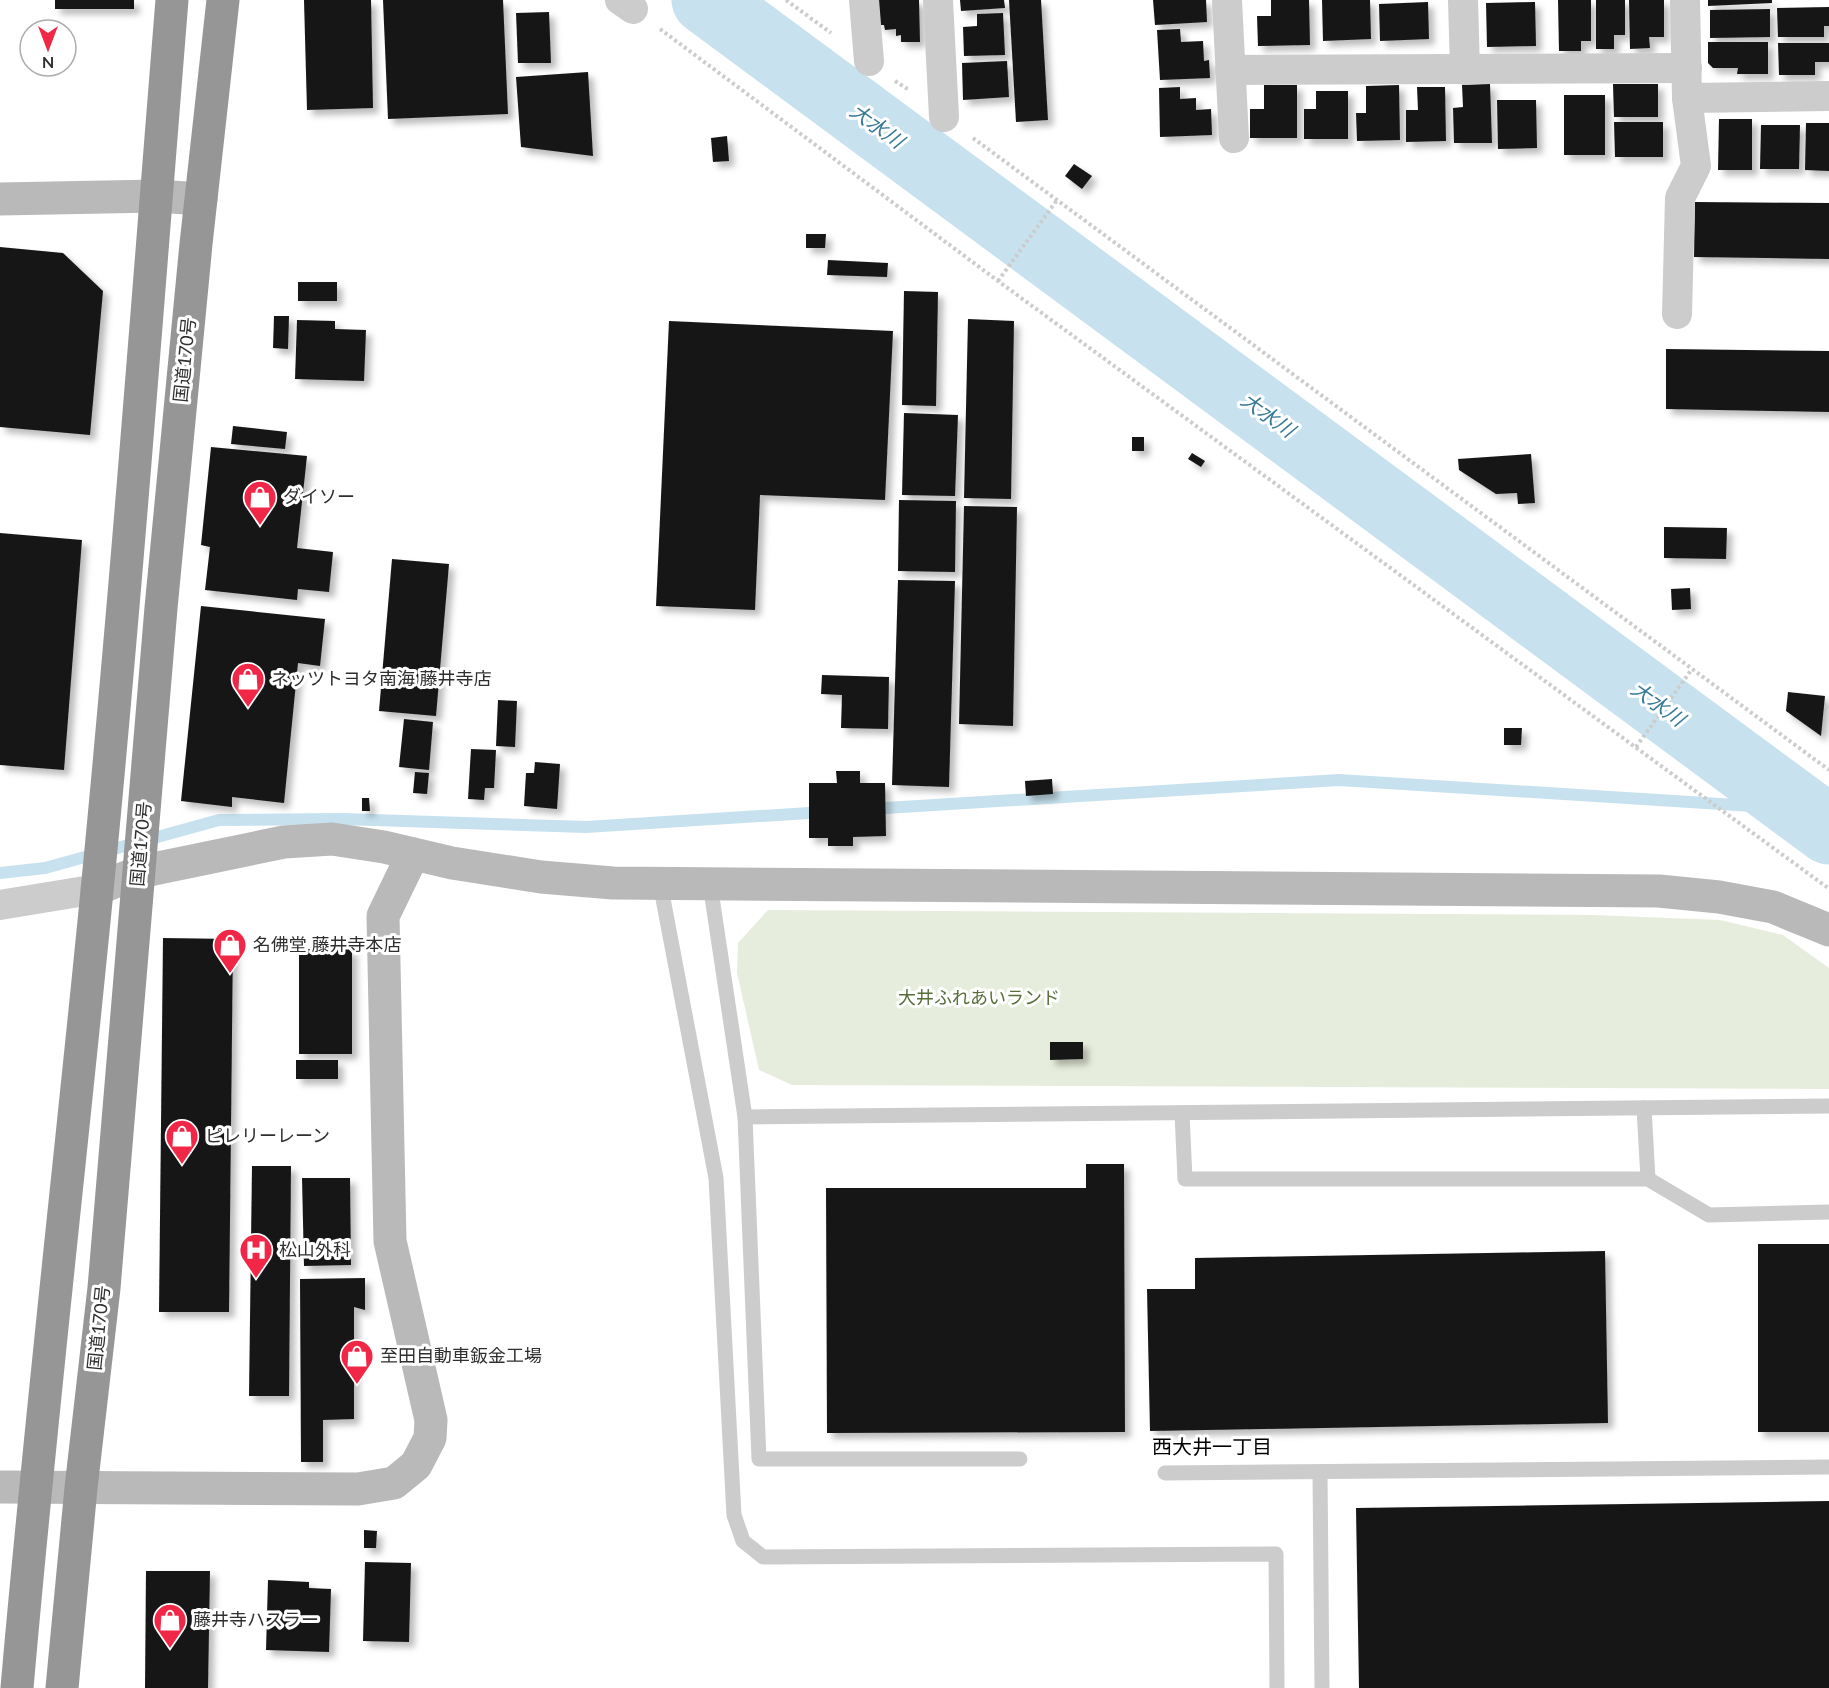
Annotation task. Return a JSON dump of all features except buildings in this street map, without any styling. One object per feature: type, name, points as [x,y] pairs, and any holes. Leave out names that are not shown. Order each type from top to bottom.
[{"type":"highway","points":[[17,1688],[34,1488],[97,890],[172,0]]},
{"type":"highway","name":"国道170号","points":[[62,1688],[81,1488],[104,1288],[161,608],[223,0]]},
{"type":"street","points":[[864,0],[869,61]]},
{"type":"street","points":[[938,0],[944,117]]},
{"type":"street","points":[[1227,0],[1234,138]]},
{"type":"street","points":[[1463,0],[1465,70]]},
{"type":"street","points":[[1677,314],[1680,198],[1696,166],[1687,98],[1685,0]]},
{"type":"street","points":[[1230,70],[1687,68]]},
{"type":"street","points":[[1687,98],[1829,96]]},
{"type":"street","points":[[0,199],[156,196],[201,199]]},
{"type":"street","points":[[0,905],[97,890],[139,872],[284,842],[332,839],[384,847],[452,863],[542,877],[613,883],[1659,891],[1719,897],[1773,907],[1829,930]]},
{"type":"street","points":[[0,1487],[358,1489],[394,1483],[416,1465],[430,1438],[431,1420],[390,1240],[383,916],[413,854]]},
{"type":"lane","points":[[660,883],[716,1178],[734,1515],[743,1541],[763,1557],[1276,1554],[1277,1688]]},
{"type":"lane","points":[[710,884],[745,1117],[759,1459],[1020,1459]]},
{"type":"lane","points":[[745,1117],[1829,1106]]},
{"type":"lane","points":[[1644,1108],[1648,1179]]},
{"type":"lane","points":[[1182,1113],[1185,1179],[1648,1179],[1709,1215],[1829,1212]]},
{"type":"lane","points":[[1165,1473],[1829,1467]]},
{"type":"lane","points":[[1320,1472],[1322,1688]]},
{"type":"path","points":[[786,0],[1829,770]]},
{"type":"path","points":[[626,5],[1829,889]]},
{"type":"path","points":[[998,280],[1057,200]]},
{"type":"path","points":[[1636,747],[1692,669]]},
{"type":"green space","name":"大井ふれあいランド","points":[[768,910],[1593,915],[1720,920],[1783,935],[1829,968],[1829,1089],[792,1085],[759,1070],[737,973],[738,943]]},
{"type":"waterway","name":"大水川","points":[[706,0],[1829,830]]},
{"type":"waterway","points":[[870,809],[1339,780],[1801,809]]},
{"type":"waterway","points":[[0,873],[45,868],[219,820],[342,819],[586,827],[825,812]]},
{"type":"place","name":"ダイソー","points":[[260,526]]},
{"type":"place","name":"ネッツトヨタ南海 藤井寺店","points":[[248,708]]},
{"type":"place","name":"名佛堂 藤井寺本店","points":[[230,974]]},
{"type":"place","name":"ピレリーレーン","points":[[182,1165]]},
{"type":"place","name":"松山外科","points":[[256,1279]]},
{"type":"place","name":"至田自動車鈑金工場","points":[[357,1385]]},
{"type":"place","name":"藤井寺ハスラー","points":[[170,1649]]},
{"type":"district","name":"西大井一丁目","points":[[1212,1447]]}]
